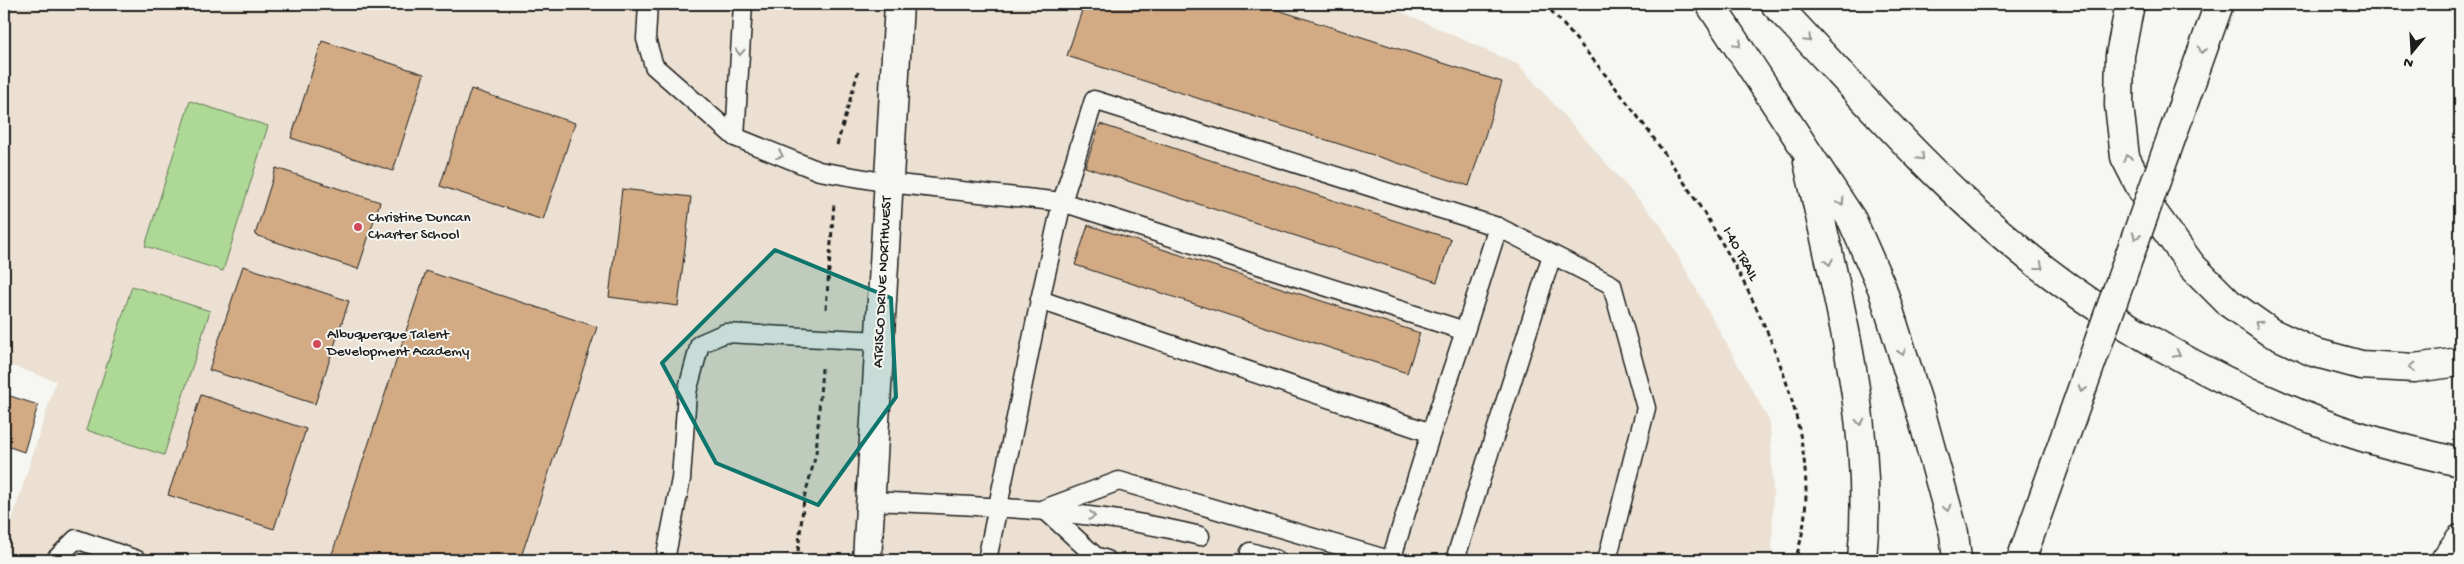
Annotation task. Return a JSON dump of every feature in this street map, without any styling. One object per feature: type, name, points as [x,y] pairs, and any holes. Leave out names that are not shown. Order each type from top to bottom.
[{"type":"main road","name":"ATRISCO DRIVE NORTHWEST","points":[[867,560],[899,4]]},
{"type":"main road","points":[[1710,4],[1852,220],[1882,288],[1920,410],[1951,523],[1957,560]]},
{"type":"main road","points":[[1775,4],[1953,190],[2018,249],[2077,295],[2168,349],[2229,381],[2322,423],[2414,452],[2460,462]]},
{"type":"main road","points":[[2130,4],[2120,55],[2119,105],[2125,157],[2154,212],[2192,266],[2229,303],[2270,332],[2313,352],[2361,365],[2414,368],[2460,362]]},
{"type":"main road","points":[[2021,560],[2219,4]]},
{"type":"main road","points":[[1805,146],[1859,405],[1865,528],[1862,560]]},
{"type":"lane","points":[[648,4],[646,39],[654,66],[735,137],[819,170],[889,183],[1062,202],[1465,331]]},
{"type":"lane","points":[[735,137],[743,4]]},
{"type":"lane","points":[[987,560],[996,507],[1062,202],[1094,100],[1498,228],[1612,285],[1646,408],[1607,560]]},
{"type":"lane","points":[[1044,509],[1119,481],[1390,560],[1498,228]]},
{"type":"lane","points":[[1455,560],[1552,255]]},
{"type":"lane","points":[[1040,300],[1432,433]]},
{"type":"lane","points":[[665,560],[681,479],[687,392],[700,344],[725,333],[880,341]]},
{"type":"lane","points":[[870,501],[1044,509],[1154,524],[1200,536]]},
{"type":"lane","points":[[1044,509],[1095,556],[1107,560]]},
{"type":"lane","points":[[55,560],[76,539],[137,560]]},
{"type":"lane","points":[[1250,552],[1277,560]]},
{"type":"path","name":"I-40 TRAIL","points":[[1545,4],[1611,82],[1662,148],[1737,268],[1762,319],[1783,375],[1800,432],[1806,469],[1807,500],[1803,536],[1795,560]]},
{"type":"path","points":[[797,560],[804,499],[816,454],[837,144],[858,70]]},
{"type":"highlighted area","points":[[775,250],[891,298],[896,397],[818,505],[716,463],[662,363]]},
{"type":"shaded area","points":[[4,4],[1384,4],[1519,65],[1660,224],[1770,422],[1773,492],[1772,560],[4,560],[4,545],[56,381],[4,363]]},
{"type":"green space","points":[[190,101],[268,126],[223,271],[145,246]]},
{"type":"green space","points":[[132,286],[210,311],[164,455],[86,430]]},
{"type":"building","points":[[1084,4],[1259,4],[1502,82],[1469,186],[1067,56]]},
{"type":"building","points":[[322,41],[424,74],[393,171],[291,138]]},
{"type":"building","points":[[471,89],[575,123],[543,220],[440,186]]},
{"type":"building","points":[[1100,124],[1451,239],[1437,282],[1085,167]]},
{"type":"building","points":[[276,168],[380,202],[358,269],[255,235]]},
{"type":"building","points":[[622,189],[691,197],[678,306],[609,297]]},
{"type":"building","points":[[1088,225],[1420,333],[1407,373],[1075,265]]},
{"type":"building","points":[[243,266],[349,301],[315,404],[209,370]]},
{"type":"building","points":[[426,271],[597,327],[520,560],[330,560]]},
{"type":"building","points":[[4,394],[38,405],[24,452],[4,445]]},
{"type":"building","points":[[201,395],[306,429],[274,529],[168,495]]},
{"type":"place","name":"Christine Duncan Charter School","points":[[358,227]]},
{"type":"place","name":"Albuquerque Talent Development Academy","points":[[317,344]]}]
